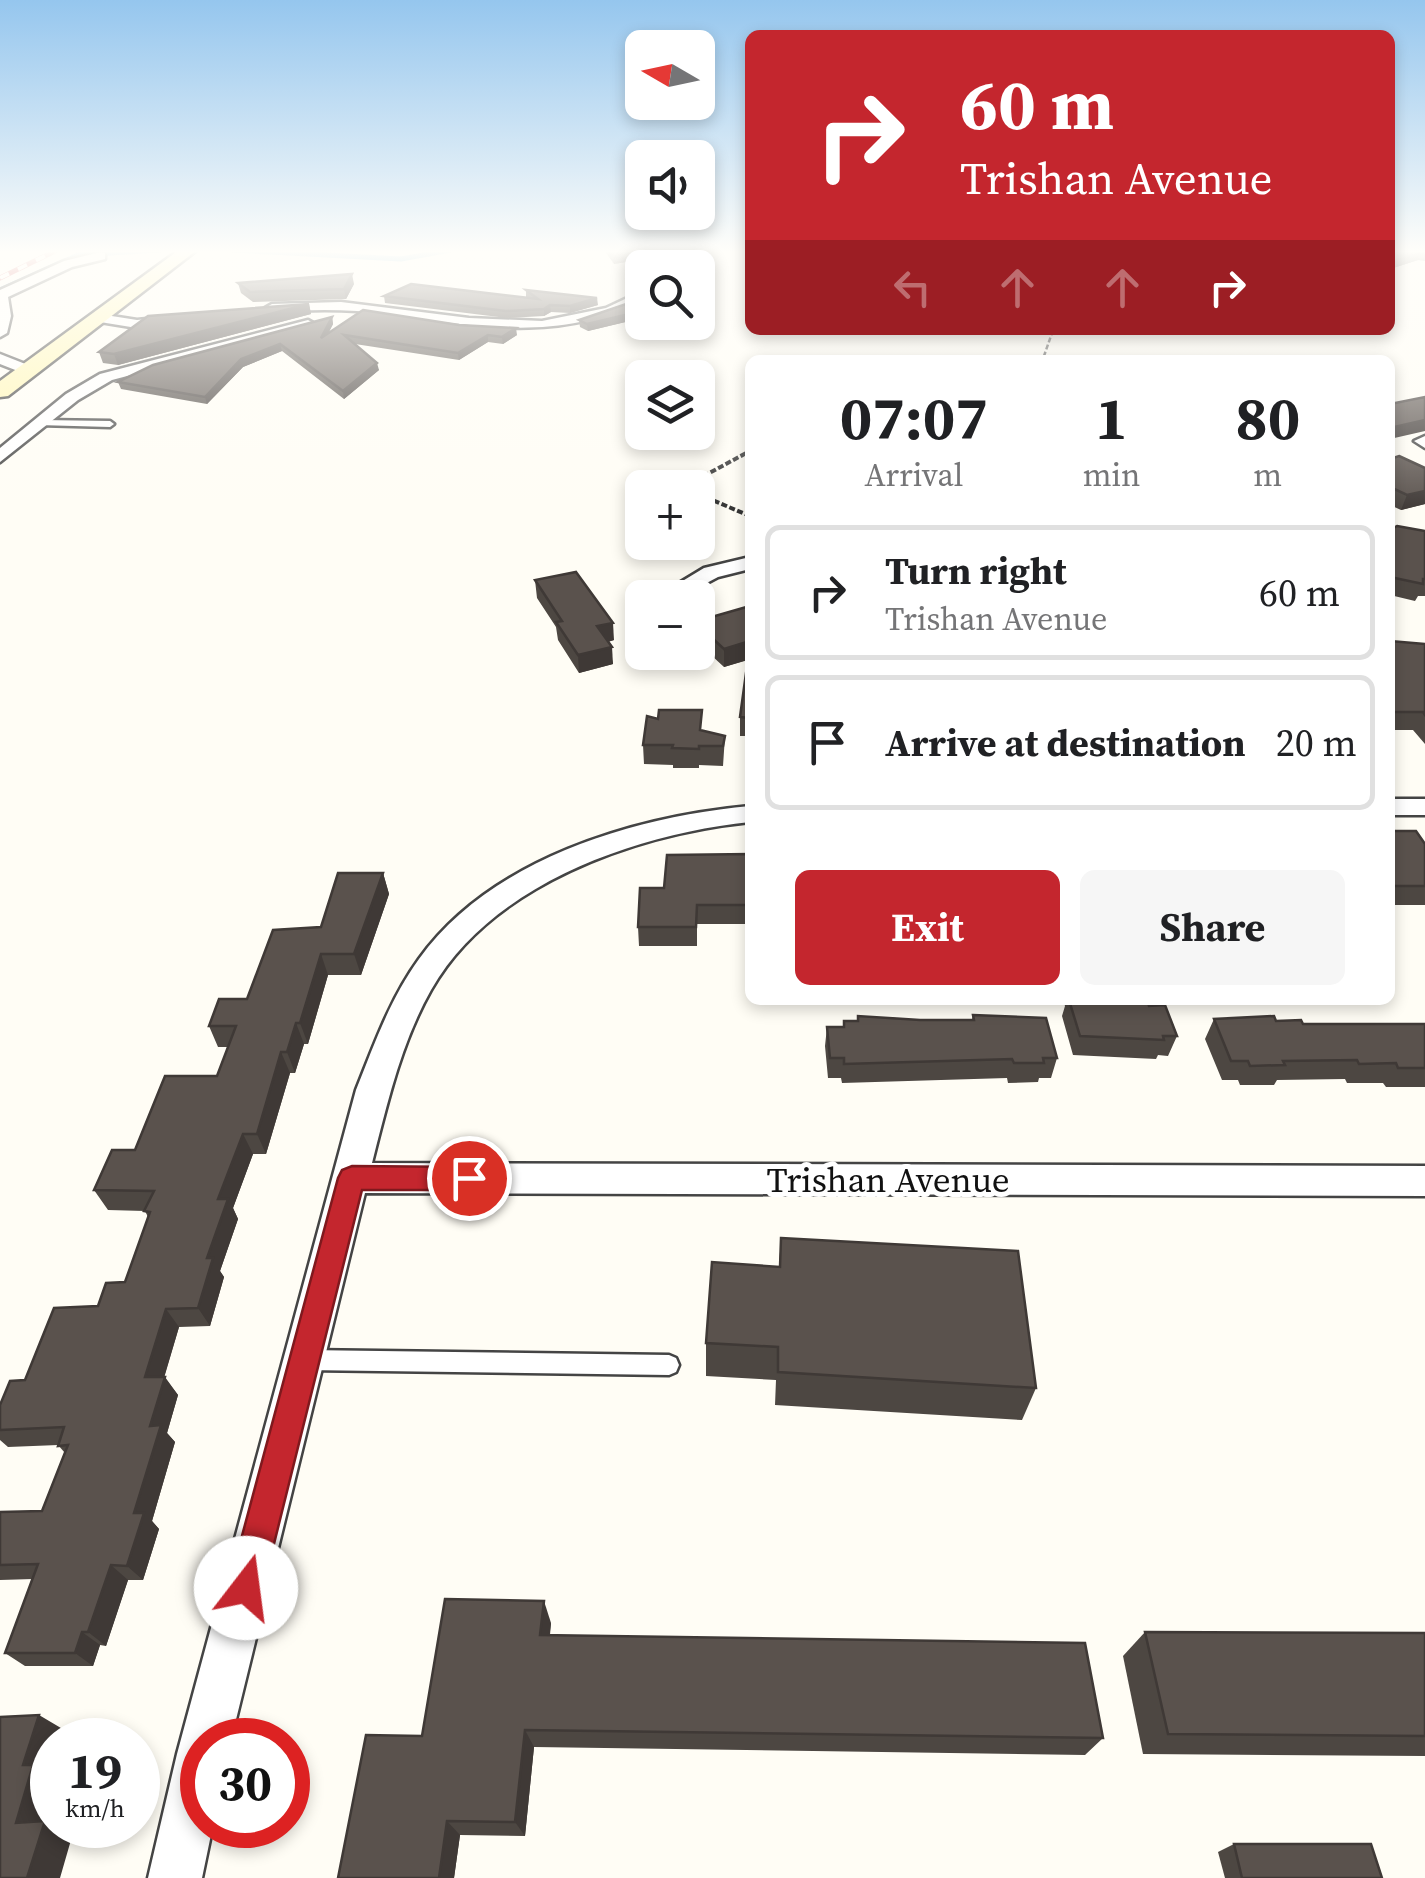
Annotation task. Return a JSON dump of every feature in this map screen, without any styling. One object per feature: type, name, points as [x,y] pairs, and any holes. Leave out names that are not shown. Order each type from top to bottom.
[{"type":"street","points":[[0,391],[72,338]]},
{"type":"street","points":[[0,457],[72,397],[106,377],[249,338]]},
{"type":"street","points":[[0,358],[28,370]]},
{"type":"street","points":[[696,580],[745,564]]},
{"type":"street","points":[[1395,807],[1425,807]]},
{"type":"street","points":[[212,1718],[373,1090],[406,1006],[433,963],[468,927],[514,890],[588,849],[664,824],[745,815]]},
{"type":"street","name":"Trishan Avenue","points":[[352,1178],[1425,1182]]},
{"type":"street","points":[[175,1878],[182,1848]]},
{"type":"lane","points":[[41,423],[110,424]]},
{"type":"lane","points":[[305,1360],[669,1364]]},
{"type":"path","points":[[715,470],[745,455]]},
{"type":"path","points":[[715,501],[745,514]]},
{"type":"building","points":[[119,338],[178,338],[114,354],[99,352]]},
{"type":"building","points":[[255,338],[347,338],[377,363],[343,391],[280,344],[241,359],[205,397],[118,382],[153,365]]},
{"type":"building","points":[[361,338],[484,338],[458,353]]},
{"type":"building","points":[[1425,397],[1425,420],[1395,427],[1395,403]]},
{"type":"building","points":[[1395,457],[1425,468],[1425,491],[1407,495],[1395,489]]},
{"type":"building","points":[[1395,527],[1425,531],[1423,584],[1395,578]]},
{"type":"building","points":[[576,572],[613,623],[597,626],[612,647],[578,655],[556,622],[562,621],[535,580]]},
{"type":"building","points":[[745,607],[745,643],[724,649],[715,641],[715,616]]},
{"type":"building","points":[[1395,641],[1425,644],[1425,715],[1395,712]]},
{"type":"building","points":[[745,680],[745,718],[740,717]]},
{"type":"building","points":[[659,710],[702,710],[700,730],[725,736],[723,746],[699,749],[643,745],[647,716],[658,719]]},
{"type":"building","points":[[1395,831],[1416,831],[1425,844],[1425,886],[1395,886]]},
{"type":"building","points":[[745,854],[745,905],[697,905],[696,927],[638,927],[640,888],[664,888],[667,855]]},
{"type":"building","points":[[338,873],[383,873],[354,954],[321,954],[300,1023],[296,1023],[287,1052],[281,1052],[257,1134],[243,1134],[218,1199],[228,1199],[207,1258],[213,1258],[198,1308],[166,1309],[145,1377],[165,1377],[150,1426],[161,1425],[134,1513],[144,1513],[127,1566],[111,1565],[88,1632],[82,1632],[75,1653],[5,1653],[38,1564],[0,1565],[0,1512],[42,1511],[68,1445],[58,1446],[64,1427],[0,1430],[0,1405],[10,1381],[25,1380],[54,1308],[98,1306],[106,1283],[125,1282],[150,1212],[144,1211],[154,1191],[94,1190],[112,1150],[135,1150],[165,1076],[217,1076],[236,1026],[209,1026],[219,999],[247,999],[273,930],[321,927]]},
{"type":"building","points":[[1071,1005],[1165,1005],[1177,1036],[1163,1036],[1164,1040],[1080,1036]]},
{"type":"building","points":[[973,1015],[1046,1018],[1057,1058],[1043,1058],[1044,1063],[1014,1063],[1012,1059],[844,1064],[844,1058],[830,1058],[827,1027],[844,1027],[844,1021],[858,1021],[858,1016],[974,1020]]},
{"type":"building","points":[[1274,1016],[1276,1021],[1301,1020],[1303,1024],[1425,1024],[1425,1068],[1398,1068],[1396,1063],[1359,1064],[1357,1060],[1283,1061],[1285,1065],[1250,1066],[1248,1061],[1231,1061],[1214,1019]]},
{"type":"building","points":[[781,1238],[1018,1251],[1036,1388],[778,1372],[778,1347],[706,1343],[712,1262],[780,1267]]},
{"type":"building","points":[[445,1599],[544,1601],[540,1635],[1085,1643],[1103,1738],[525,1730],[515,1822],[447,1821],[439,1878],[338,1878],[366,1735],[422,1736]]},
{"type":"building","points":[[1145,1632],[1425,1633],[1425,1736],[1168,1734]]},
{"type":"building","points":[[39,1715],[30,1718],[30,1743],[23,1765],[30,1765],[30,1775],[16,1823],[30,1822],[30,1848],[36,1848],[27,1878],[0,1878],[0,1717]]},
{"type":"building","points":[[1234,1844],[1371,1844],[1382,1878],[1242,1878]]},
{"type":"route","points":[[246,1588],[352,1178],[469,1178]]}]
